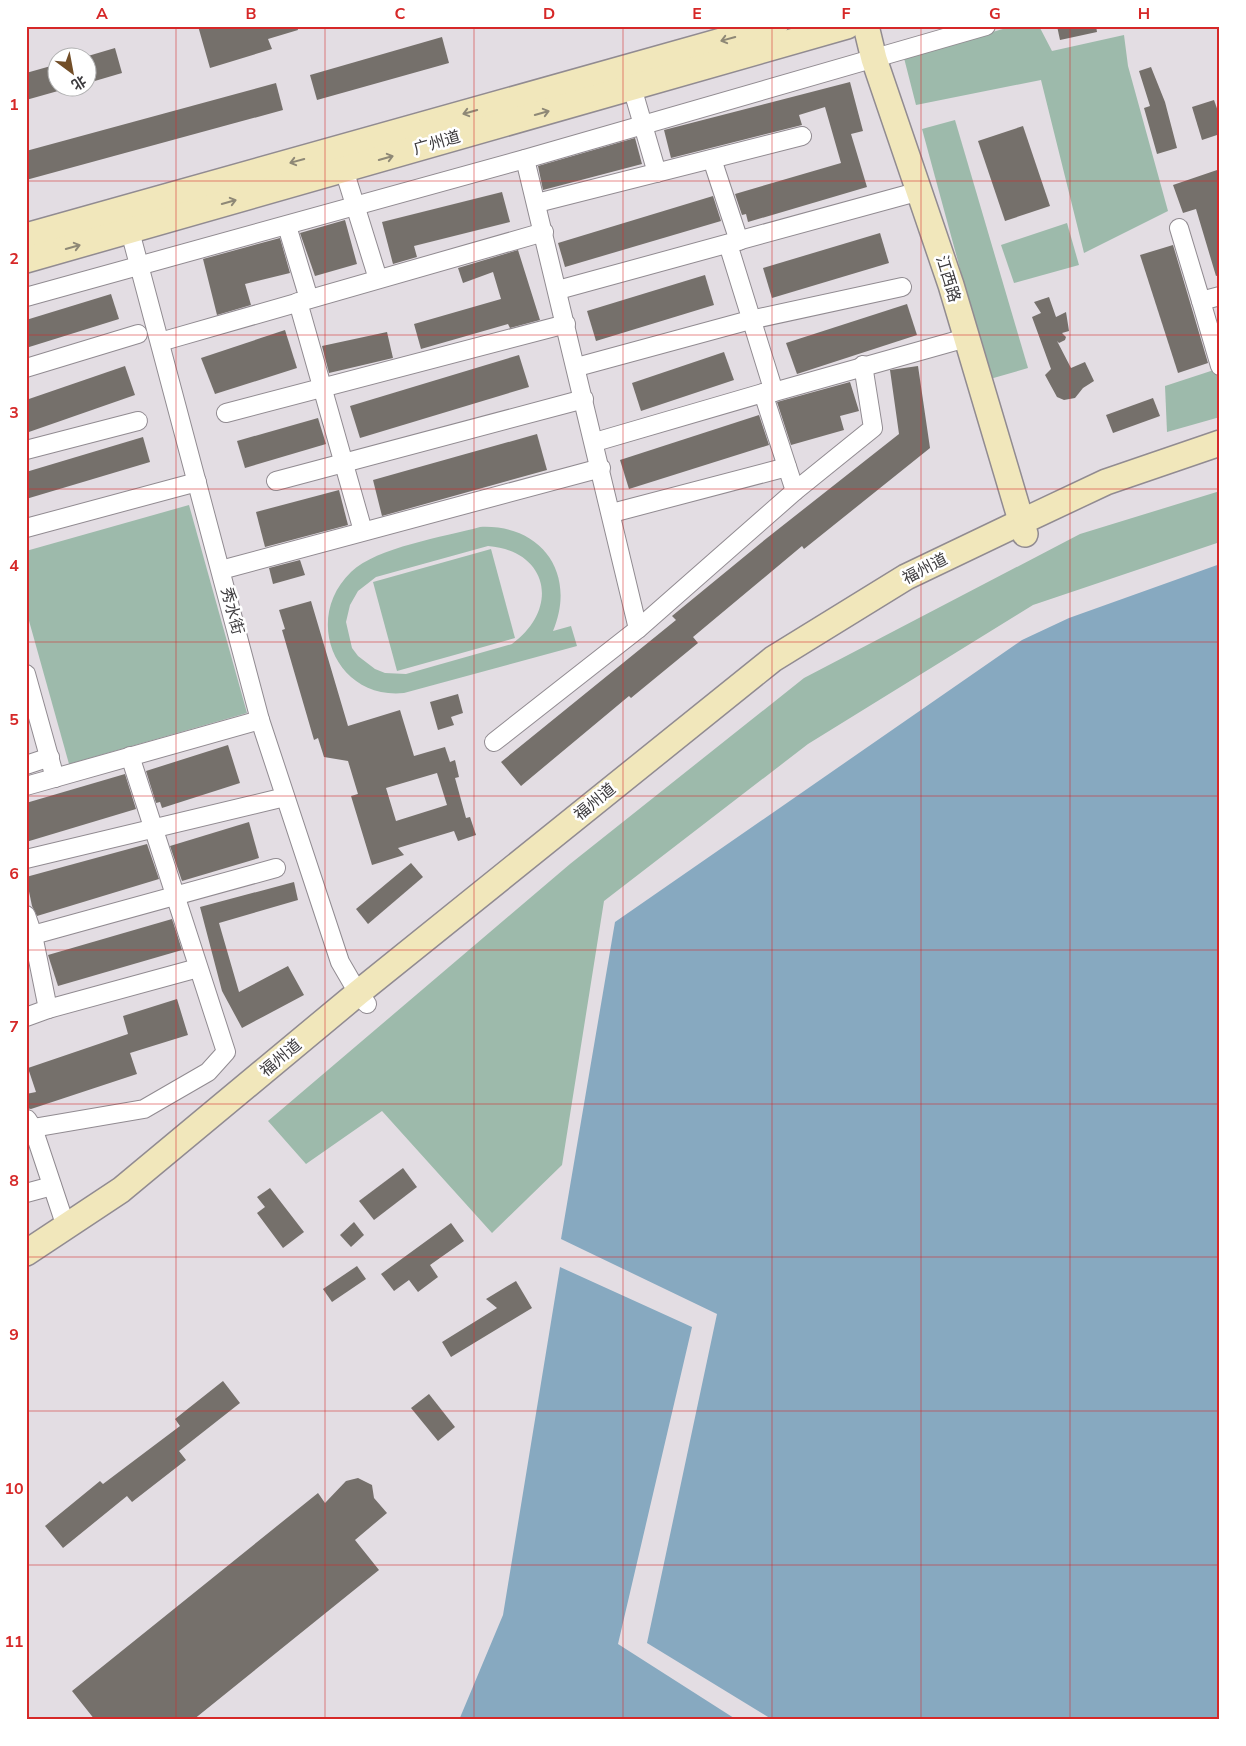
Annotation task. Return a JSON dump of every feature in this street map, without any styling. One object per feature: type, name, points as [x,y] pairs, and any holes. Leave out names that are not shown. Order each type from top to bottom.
[{"type":"main road","name":"广州道","points":[[629,77],[775,26]]},
{"type":"main road","name":"广州道","points":[[26,260],[127,220],[629,77],[847,26]]},
{"type":"main road","name":"江西路","points":[[866,26],[874,59],[920,191],[966,338],[1023,528]]},
{"type":"main road","name":"广州道","points":[[26,236],[127,220]]},
{"type":"main road","name":"福州道","points":[[1023,528],[1106,482],[1220,443]]},
{"type":"main road","name":"福州道","points":[[26,1253],[121,1190],[362,999],[773,659],[906,578],[1023,528],[1107,496],[1220,458]]},
{"type":"main road","name":"福州道","points":[[26,1267],[127,1201],[362,999]]},
{"type":"street","points":[[26,297],[644,126],[986,26]]},
{"type":"street","points":[[629,77],[657,173]]},
{"type":"street","points":[[537,203],[802,136]]},
{"type":"street","points":[[526,159],[612,513],[638,629]]},
{"type":"street","points":[[712,159],[734,242],[750,320],[795,491]]},
{"type":"street","points":[[341,160],[378,279]]},
{"type":"street","points":[[558,290],[920,191]]},
{"type":"street","name":"秀水街","points":[[127,220],[260,720],[340,962],[362,999]]},
{"type":"street","points":[[287,226],[323,388],[363,531]]},
{"type":"street","points":[[1179,228],[1218,361]]},
{"type":"street","points":[[160,342],[544,232]]},
{"type":"street","points":[[577,367],[750,320],[902,287]]},
{"type":"street","points":[[1201,301],[1220,296]]},
{"type":"street","points":[[226,413],[566,324]]},
{"type":"street","points":[[26,368],[138,334]]},
{"type":"street","points":[[595,442],[863,365],[966,338]]},
{"type":"street","points":[[494,742],[638,629],[795,491],[873,428],[863,365]]},
{"type":"street","points":[[276,481],[584,399]]},
{"type":"street","points":[[26,450],[138,421]]},
{"type":"street","points":[[612,513],[787,466]]},
{"type":"street","points":[[221,570],[601,468]]},
{"type":"street","points":[[26,528],[197,482]]},
{"type":"street","points":[[28,684],[55,778]]},
{"type":"street","points":[[26,786],[260,720]]},
{"type":"street","points":[[66,1227],[30,1124],[144,1109],[208,1072],[226,1052],[130,756]]},
{"type":"street","points":[[26,765],[50,758]]},
{"type":"street","points":[[26,859],[286,797]]},
{"type":"street","points":[[33,935],[276,868]]},
{"type":"street","points":[[26,915],[33,935],[48,1009]]},
{"type":"street","points":[[26,1017],[48,1009],[198,968]]},
{"type":"street","points":[[26,1193],[52,1186]]},
{"type":"green space","points":[[1013,26],[1039,26],[1052,51],[1124,35],[1128,66],[1168,211],[1084,253],[1041,80],[916,105],[904,58]]},
{"type":"green space","points":[[955,120],[1028,368],[990,379],[922,129]]},
{"type":"green space","points":[[1067,223],[1079,265],[1014,283],[1001,245]]},
{"type":"green space","points":[[1220,368],[1220,417],[1167,432],[1165,386]]},
{"type":"green space","points":[[1220,491],[1220,542],[1033,605],[808,744],[604,901],[562,1165],[492,1233],[382,1111],[306,1164],[268,1121],[570,864],[804,678],[1080,534]]},
{"type":"green space","points":[[189,505],[247,713],[69,764],[26,610],[26,551]]},
{"type":"green space","points":[[480,527],[502,528],[521,534],[537,544],[549,556],[557,572],[560,590],[559,610],[553,631],[571,626],[577,646],[404,693],[380,692],[360,684],[344,670],[334,653],[328,633],[329,612],[336,591],[351,572],[377,556],[394,549]],"holes":[[[488,546],[509,550],[524,558],[535,570],[541,584],[542,599],[537,615],[527,630],[512,644],[406,674],[385,673],[375,669],[358,656],[352,648],[346,622],[350,605],[358,591],[376,577]]]},
{"type":"green space","points":[[491,549],[515,638],[397,671],[373,582]]},
{"type":"water","points":[[1220,564],[1220,1720],[773,1720],[647,1643],[717,1314],[561,1239],[615,922],[1022,640],[1069,618]]},
{"type":"water","points":[[560,1267],[692,1327],[618,1644],[737,1720],[459,1720],[503,1615]]},
{"type":"building","points":[[198,26],[297,26],[298,30],[268,39],[272,49],[210,68]]},
{"type":"building","points":[[1057,26],[1096,26],[1097,32],[1060,40]]},
{"type":"building","points":[[442,37],[449,63],[317,100],[310,75]]},
{"type":"building","points":[[115,48],[122,73],[98,80],[98,53]]},
{"type":"building","points":[[48,67],[48,94],[26,100],[26,73]]},
{"type":"building","points":[[1151,67],[1165,102],[1177,148],[1157,154],[1144,108],[1150,106],[1139,71]]},
{"type":"building","points":[[850,82],[863,131],[851,134],[867,187],[748,222],[746,214],[742,215],[735,194],[841,163],[825,107],[799,115],[802,125],[671,158],[664,130]]},
{"type":"building","points":[[276,83],[283,110],[26,180],[26,151]]},
{"type":"building","points":[[1214,100],[1220,117],[1220,134],[1202,140],[1192,107]]},
{"type":"building","points":[[1023,126],[1050,206],[1005,221],[978,141]]},
{"type":"building","points":[[635,138],[642,164],[543,190],[538,166]]},
{"type":"building","points":[[1220,169],[1220,275],[1216,276],[1196,209],[1183,213],[1173,185]]},
{"type":"building","points":[[502,192],[510,222],[414,246],[417,257],[393,264],[382,222]]},
{"type":"building","points":[[713,196],[721,221],[565,267],[558,243]]},
{"type":"building","points":[[345,220],[357,264],[315,276],[300,233]]},
{"type":"building","points":[[880,233],[889,263],[772,298],[763,268]]},
{"type":"building","points":[[280,238],[290,273],[245,284],[251,305],[217,315],[203,259]]},
{"type":"building","points":[[1173,245],[1208,363],[1178,373],[1140,255]]},
{"type":"building","points":[[518,250],[540,320],[510,328],[508,324],[421,349],[414,324],[501,299],[493,272],[463,283],[458,268]]},
{"type":"building","points":[[705,275],[714,305],[596,341],[587,311]]},
{"type":"building","points":[[111,294],[119,319],[26,348],[26,320]]},
{"type":"building","points":[[1049,297],[1056,317],[1066,312],[1069,331],[1062,333],[1066,337],[1065,340],[1059,343],[1057,341],[1071,368],[1085,362],[1094,381],[1083,388],[1075,398],[1064,400],[1057,397],[1045,375],[1051,369],[1032,317],[1041,313],[1034,302]]},
{"type":"building","points":[[907,304],[917,335],[797,374],[786,343]]},
{"type":"building","points":[[285,330],[297,368],[215,394],[201,358]]},
{"type":"building","points":[[387,332],[393,358],[329,373],[322,346]]},
{"type":"building","points":[[724,352],[734,380],[641,411],[632,383]]},
{"type":"building","points":[[519,355],[529,387],[360,438],[350,406]]},
{"type":"building","points":[[125,366],[135,395],[26,433],[26,400]]},
{"type":"building","points":[[918,366],[930,448],[804,549],[802,546],[693,637],[698,643],[631,698],[629,696],[521,786],[501,762],[676,620],[672,616],[899,434],[890,370]]},
{"type":"building","points":[[850,382],[859,411],[840,416],[844,430],[791,445],[777,402]]},
{"type":"building","points":[[1153,398],[1160,416],[1113,433],[1106,415]]},
{"type":"building","points":[[759,415],[769,445],[629,489],[620,460]]},
{"type":"building","points":[[318,418],[326,444],[245,468],[237,441]]},
{"type":"building","points":[[537,434],[547,470],[382,516],[373,480]]},
{"type":"building","points":[[143,437],[150,462],[26,499],[26,472]]},
{"type":"building","points":[[339,490],[348,525],[265,547],[256,512]]},
{"type":"building","points":[[300,560],[305,575],[273,584],[269,568]]},
{"type":"building","points":[[311,601],[348,726],[400,710],[414,756],[445,747],[450,762],[455,760],[459,777],[455,778],[466,818],[470,817],[476,835],[458,841],[454,831],[398,848],[404,855],[372,865],[351,796],[358,794],[348,761],[324,757],[318,738],[314,740],[282,630],[285,629],[279,610]],"holes":[[[437,773],[447,805],[396,821],[386,788]]]},
{"type":"building","points":[[458,694],[463,713],[451,717],[454,725],[438,730],[430,702]]},
{"type":"building","points":[[228,745],[240,783],[162,808],[160,802],[156,803],[146,771]]},
{"type":"building","points":[[125,774],[136,809],[26,842],[26,803]]},
{"type":"building","points":[[249,822],[259,858],[182,881],[170,846]]},
{"type":"building","points":[[147,844],[159,879],[37,916],[32,906],[26,877]]},
{"type":"building","points":[[411,863],[423,877],[368,924],[356,909]]},
{"type":"building","points":[[294,882],[298,900],[219,923],[239,992],[288,966],[304,995],[242,1028],[222,991],[200,907]]},
{"type":"building","points":[[172,919],[182,950],[58,986],[48,955]]},
{"type":"building","points":[[177,999],[188,1035],[130,1053],[137,1074],[31,1109],[26,1108],[26,1094],[36,1092],[28,1068],[128,1034],[123,1016]]},
{"type":"building","points":[[403,1168],[417,1187],[374,1220],[359,1201]]},
{"type":"building","points":[[270,1188],[304,1232],[283,1248],[257,1213],[265,1207],[257,1197]]},
{"type":"building","points":[[354,1222],[364,1235],[351,1247],[340,1235]]},
{"type":"building","points":[[451,1223],[464,1241],[430,1265],[438,1277],[418,1292],[409,1280],[394,1291],[381,1274]]},
{"type":"building","points":[[357,1266],[366,1279],[332,1302],[323,1289]]},
{"type":"building","points":[[516,1281],[532,1308],[451,1357],[442,1342],[497,1308],[486,1299]]},
{"type":"building","points":[[223,1381],[240,1403],[179,1451],[186,1460],[132,1502],[127,1496],[63,1548],[45,1526],[100,1481],[103,1484],[180,1426],[175,1419]]},
{"type":"building","points":[[429,1394],[455,1427],[438,1441],[411,1408]]},
{"type":"building","points":[[358,1478],[372,1485],[374,1498],[387,1513],[355,1540],[379,1570],[193,1720],[95,1720],[72,1691],[318,1493],[325,1503],[346,1481]]}]
